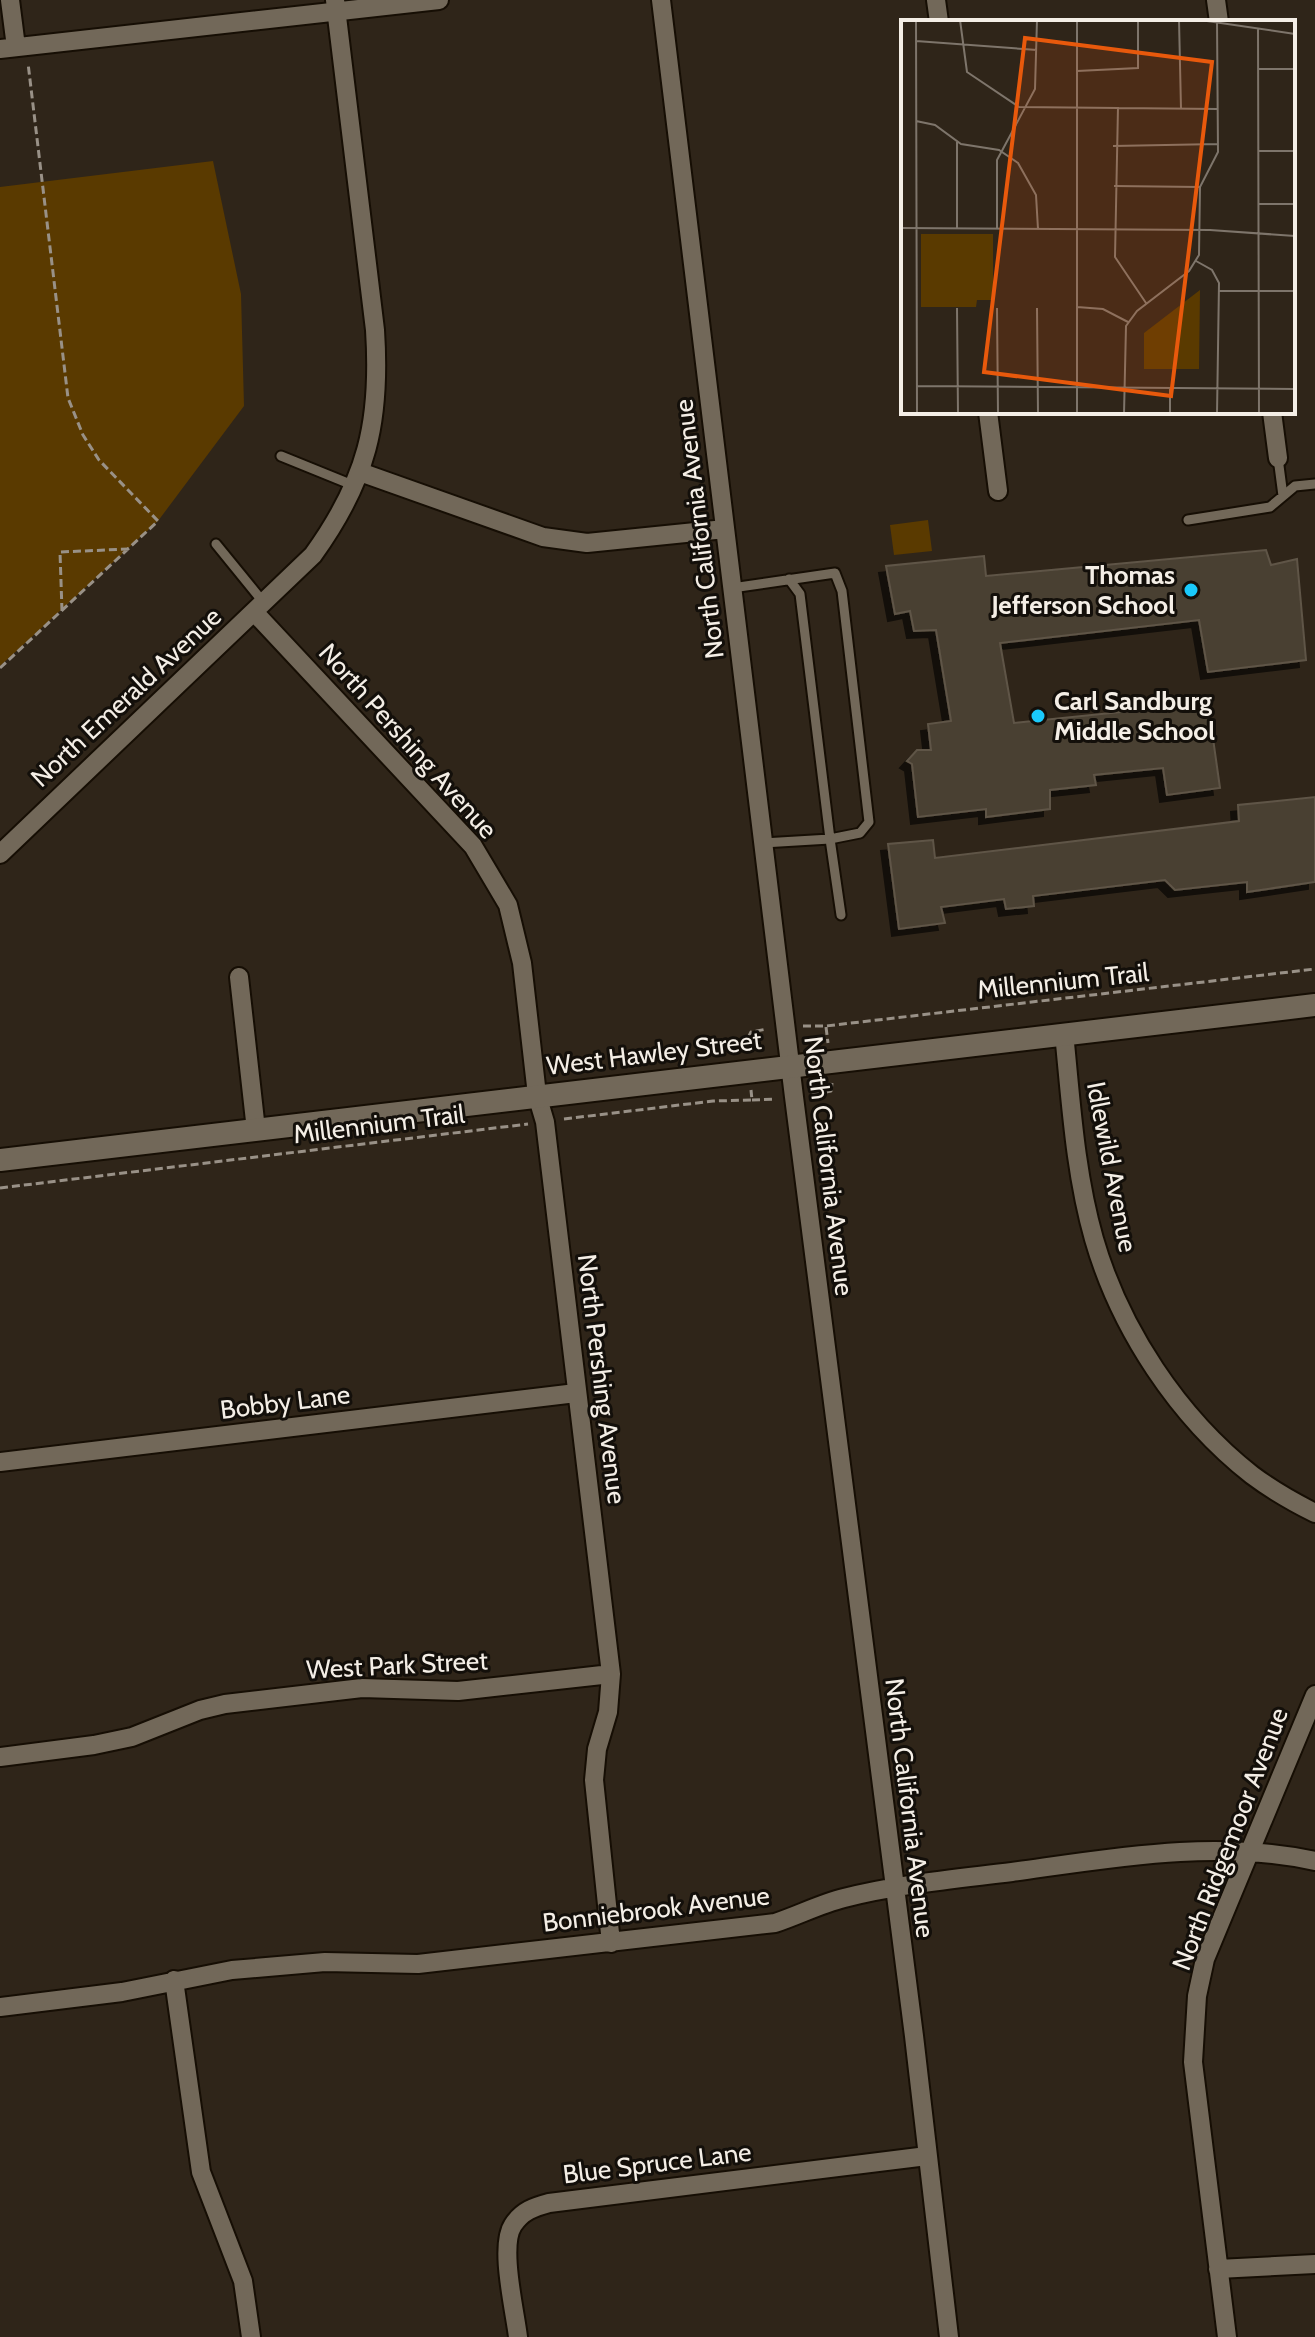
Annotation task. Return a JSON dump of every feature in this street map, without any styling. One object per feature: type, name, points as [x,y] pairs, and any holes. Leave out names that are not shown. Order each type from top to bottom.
[{"type":"street","points":[[10,0],[14,48],[335,6],[439,0]]},
{"type":"street","name":"North California Avenue","points":[[661,0],[949,2337]]},
{"type":"street","points":[[936,0],[939,20]]},
{"type":"street","points":[[1216,0],[1219,20]]},
{"type":"street","points":[[259,608],[313,555],[339,518],[358,479],[370,443],[378,374],[375,330],[335,6]]},
{"type":"street","points":[[988,414],[998,491]]},
{"type":"street","points":[[1272,414],[1278,458]]},
{"type":"street","points":[[358,479],[543,537],[587,543],[725,529]]},
{"type":"street","name":"North Emerald Avenue","points":[[0,854],[259,608]]},
{"type":"street","name":"North Pershing Avenue","points":[[259,608],[473,846],[508,905],[522,963],[537,1095],[545,1122],[611,1674],[608,1712],[597,1749],[594,1780],[611,1943]]},
{"type":"street","points":[[239,977],[256,1130]]},
{"type":"street","name":"West Hawley Street","points":[[0,1160],[1315,1005]]},
{"type":"street","name":"Idlewild Avenue","points":[[1064,1033],[1078,1158],[1094,1238],[1127,1321],[1174,1395],[1227,1454],[1254,1476],[1315,1513]]},
{"type":"street","name":"Bobby Lane","points":[[0,1462],[576,1393]]},
{"type":"street","name":"West Park Street","points":[[0,1757],[132,1737],[200,1710],[225,1704],[362,1688],[458,1691],[611,1674]]},
{"type":"street","name":"North Ridgemoor Avenue","points":[[1227,2337],[1199,2125],[1193,2037],[1197,1996],[1205,1959],[1315,1695]]},
{"type":"street","name":"Bonniebrook Avenue","points":[[0,2007],[122,1992],[232,1970],[325,1962],[418,1964],[775,1923],[821,1904],[894,1887],[1144,1854],[1205,1850],[1315,1861]]},
{"type":"street","points":[[174,1980],[201,2172],[243,2281],[251,2337]]},
{"type":"street","name":"Blue Spruce Lane","points":[[518,2337],[507,2252],[511,2227],[529,2208],[927,2156]]},
{"type":"street","points":[[1218,2269],[1315,2264]]},
{"type":"lane","points":[[281,456],[358,479]]},
{"type":"lane","points":[[1278,458],[1283,496]]},
{"type":"lane","points":[[1188,520],[1270,507],[1295,486],[1315,484]]},
{"type":"lane","points":[[216,544],[259,608]]},
{"type":"lane","points":[[732,588],[835,573],[842,591],[869,822],[860,833],[830,839],[763,843]]},
{"type":"lane","points":[[789,579],[800,594],[841,915]]},
{"type":"path","points":[[0,668],[158,521],[99,460],[83,435],[68,398],[28,78],[14,48]]},
{"type":"path","points":[[62,611],[60,552],[129,549]]},
{"type":"path","name":"Millennium Trail","points":[[815,1025],[1315,969]]},
{"type":"path","points":[[826,1026],[827,1034]]},
{"type":"path","points":[[746,1042],[751,1032],[762,1030]]},
{"type":"path","points":[[825,1093],[831,1091],[832,1085]]},
{"type":"path","points":[[751,1090],[752,1100]]},
{"type":"path","name":"Millennium Trail","points":[[0,1188],[713,1101],[768,1100]]},
{"type":"shaded area","points":[[213,161],[241,294],[244,406],[158,521],[0,666],[0,187]]},
{"type":"shaded area","points":[[928,520],[932,551],[894,555],[890,525]]},
{"type":"building","points":[[1266,550],[1271,565],[1297,559],[1306,660],[1208,672],[1199,620],[1000,643],[1014,723],[1208,703],[1220,788],[1167,795],[1163,768],[1094,775],[1096,785],[1050,790],[1050,809],[986,817],[986,809],[918,817],[912,764],[907,761],[917,750],[931,750],[928,724],[951,721],[936,630],[914,631],[910,611],[895,614],[886,566],[984,556],[986,576]]},
{"type":"building","points":[[1315,797],[1315,882],[1247,892],[1247,882],[1175,890],[1165,880],[1033,896],[1034,906],[1006,909],[1004,899],[941,907],[945,923],[899,929],[888,844],[933,840],[935,858],[1239,821],[1238,805]]},
{"type":"place","name":"Thomas Jefferson School","points":[[1191,590]]},
{"type":"place","name":"Carl Sandburg Middle School","points":[[1038,716]]}]
